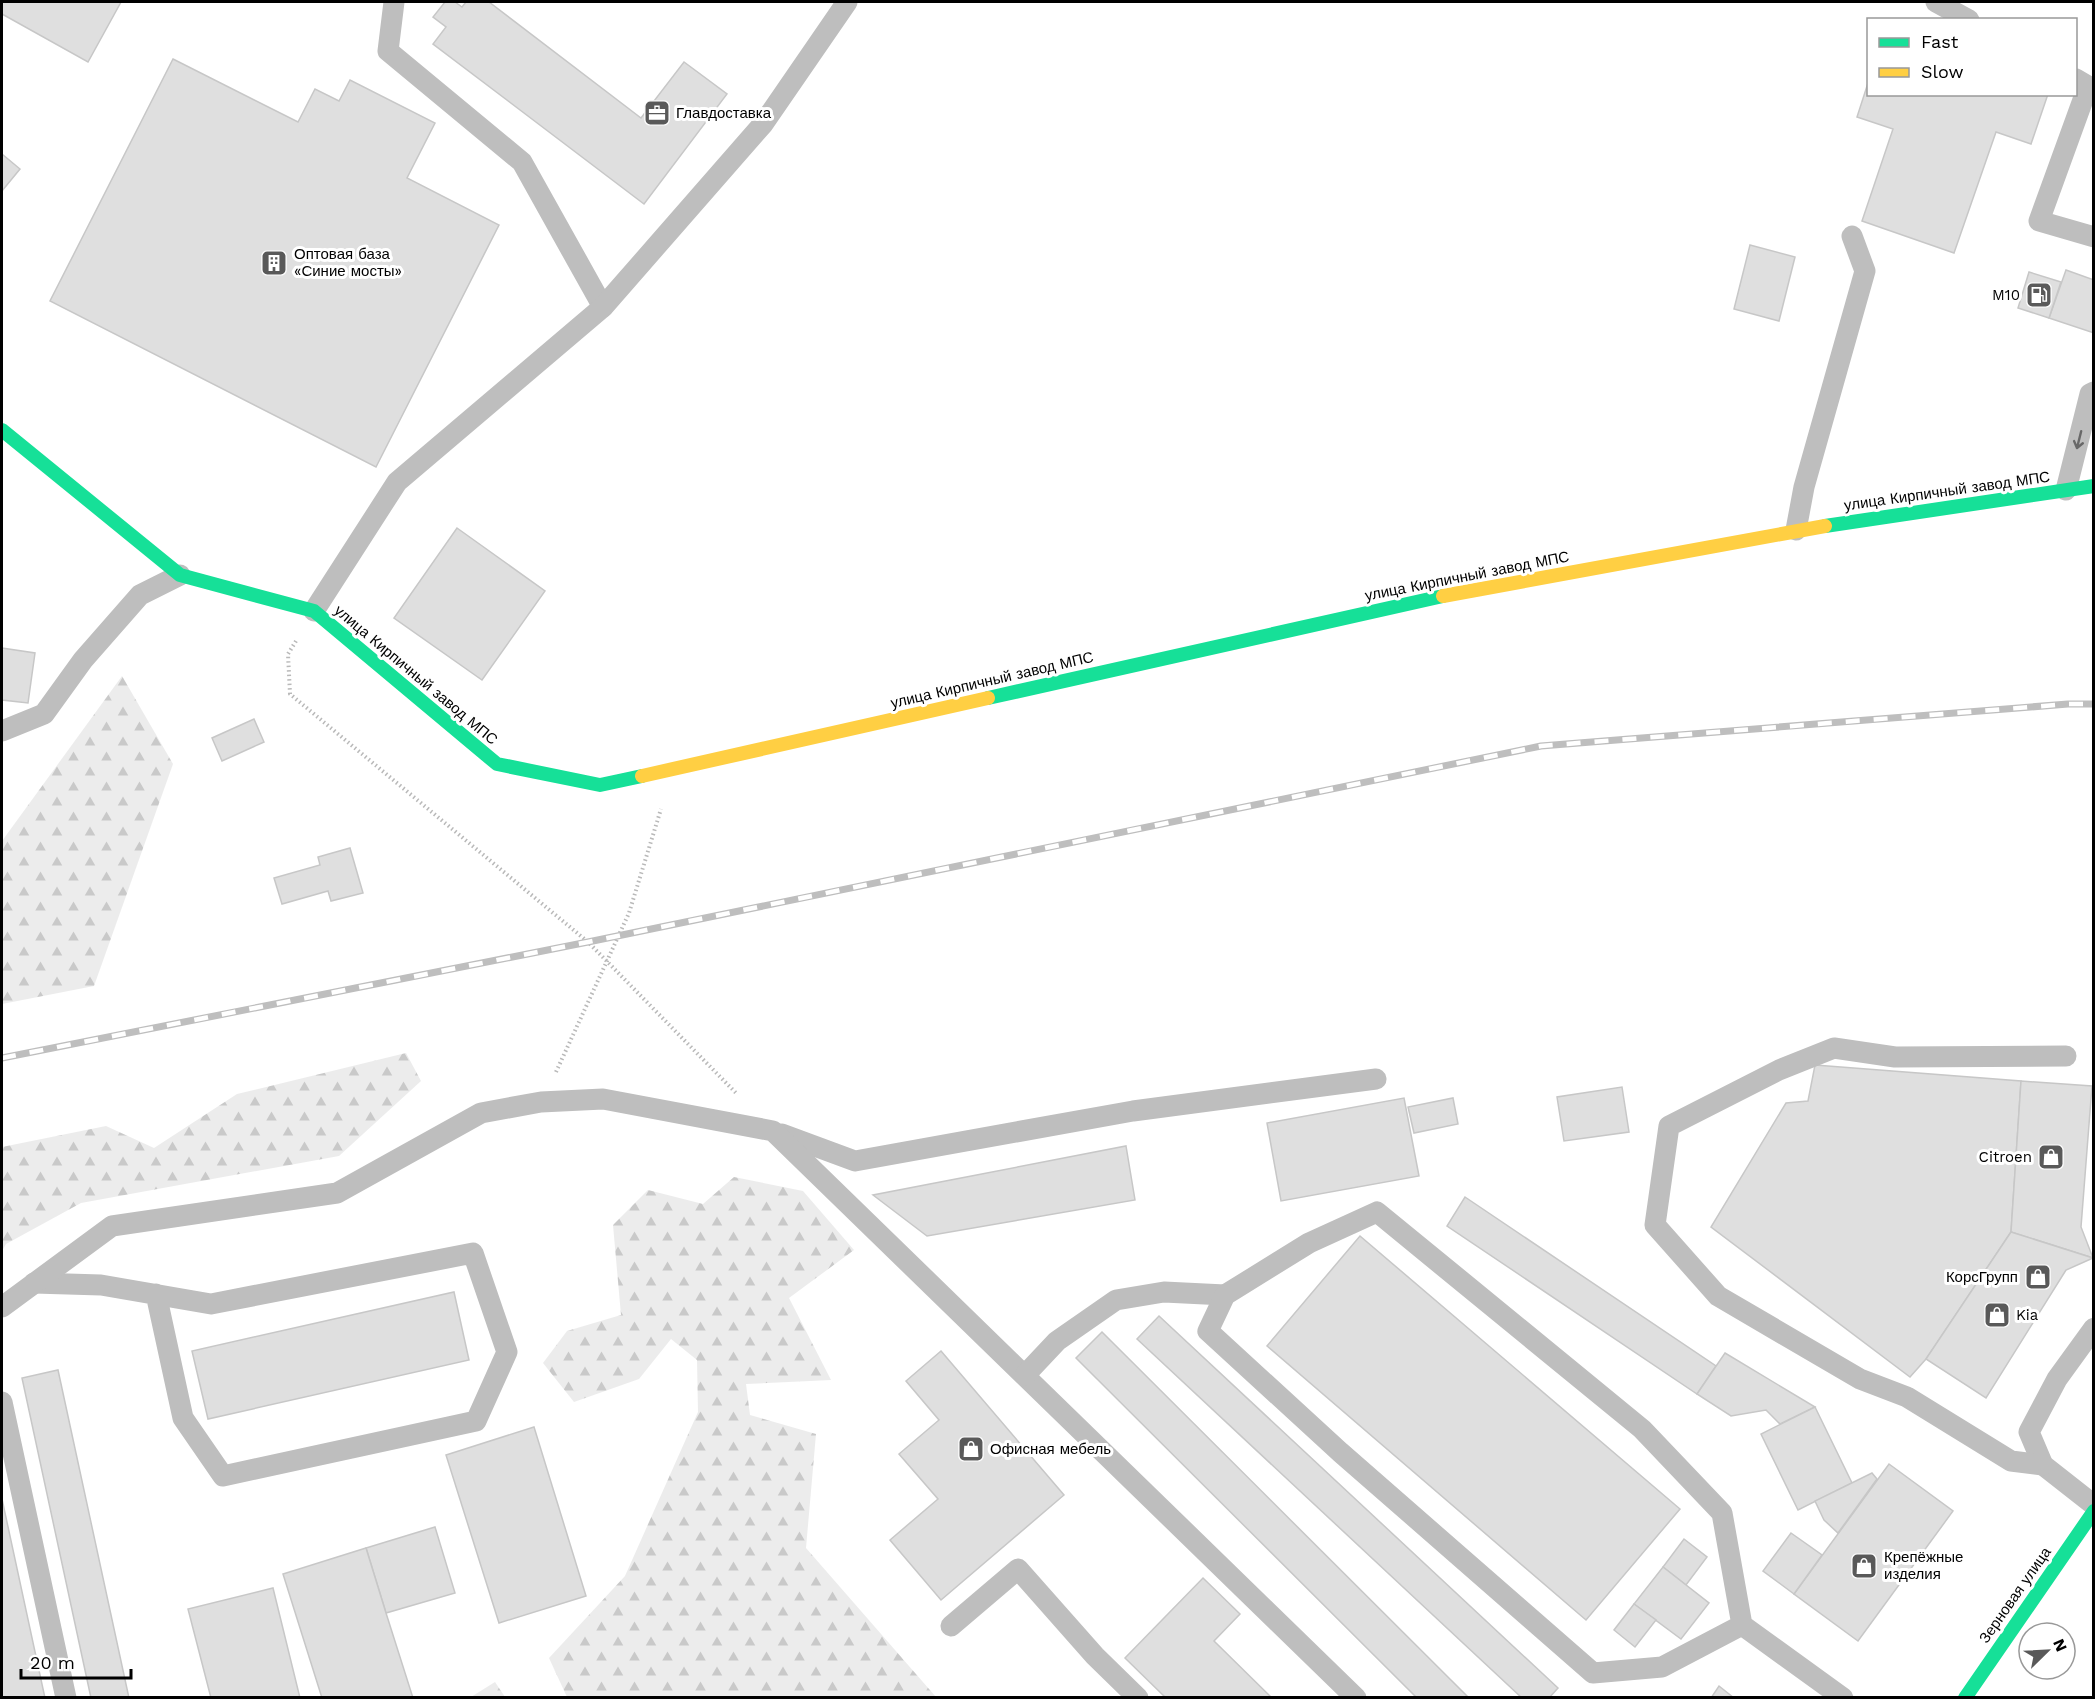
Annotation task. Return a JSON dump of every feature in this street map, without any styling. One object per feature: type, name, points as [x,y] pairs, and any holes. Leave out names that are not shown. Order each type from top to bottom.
[{"type":"street","name":"улица Кирпичный завод МПС","points":[[2,430],[180,575],[315,611],[497,764],[600,785],[1415,601],[1796,530],[2094,486]]},
{"type":"street","name":"Зерновая улица","points":[[1965,1698],[2094,1511]]},
{"type":"lane","points":[[394,2],[388,51],[522,162],[603,307]]},
{"type":"lane","points":[[315,611],[397,482],[603,307],[763,124],[847,2]]},
{"type":"lane","points":[[1936,2],[1965,18]]},
{"type":"lane","points":[[2077,80],[2088,86],[2039,221],[2094,237]]},
{"type":"lane","points":[[1796,530],[1804,487],[1865,271],[1852,236]]},
{"type":"lane","points":[[2066,490],[2090,394],[2094,392]]},
{"type":"lane","points":[[2,731],[44,714],[83,660],[140,595],[180,575]]},
{"type":"lane","points":[[2043,1465],[2011,1461],[1907,1397],[1860,1379],[1718,1296],[1655,1225],[1669,1126],[1779,1070],[1834,1048],[1895,1058],[2066,1056]]},
{"type":"lane","points":[[2,1308],[112,1226],[337,1193],[482,1113],[541,1102],[603,1099],[773,1131],[855,1161],[1133,1111],[1376,1079]]},
{"type":"lane","points":[[773,1131],[1356,1698]]},
{"type":"lane","points":[[1742,1625],[1662,1667],[1593,1672],[1340,1452],[1208,1331],[1225,1295],[1309,1243],[1377,1212],[1642,1429],[1722,1513],[1742,1625],[1843,1698]]},
{"type":"lane","points":[[34,1283],[101,1285],[156,1294],[211,1304],[473,1253],[507,1352],[476,1421],[223,1476],[183,1418],[156,1294]]},
{"type":"lane","points":[[1025,1375],[1057,1341],[1116,1300],[1164,1292],[1225,1295]]},
{"type":"lane","points":[[2094,1328],[2057,1379],[2029,1432],[2043,1465],[2094,1505]]},
{"type":"lane","points":[[2,1402],[66,1698]]},
{"type":"lane","points":[[951,1626],[1018,1569],[1095,1656],[1138,1698]]},
{"type":"path","points":[[315,611],[288,654],[290,694],[588,942],[740,1097]]},
{"type":"path","points":[[541,1102],[629,914],[672,770]]},
{"type":"green space","points":[[122,676],[173,764],[94,986],[2,1004],[2,841]]},
{"type":"green space","points":[[406,1053],[421,1081],[339,1156],[81,1203],[6,1244],[2,1251],[2,1147],[106,1126],[154,1148],[237,1094]]},
{"type":"green space","points":[[734,1177],[803,1191],[854,1250],[789,1298],[831,1380],[746,1384],[750,1415],[816,1434],[806,1548],[936,1697],[567,1697],[549,1658],[625,1576],[698,1412],[697,1360],[671,1339],[639,1379],[574,1402],[543,1363],[567,1331],[621,1315],[613,1225],[648,1190],[703,1204]]},
{"type":"green space","points":[[495,1682],[505,1697],[471,1697]]},
{"type":"building","points":[[2,2],[121,2],[88,62],[2,14]]},
{"type":"building","points":[[445,2],[455,2],[462,7],[466,2],[489,2],[641,118],[684,62],[727,94],[644,204],[433,44],[446,27],[433,17]]},
{"type":"building","name":"Оптовая база «Синие мосты»","points":[[173,59],[298,122],[315,89],[339,101],[350,80],[435,123],[407,178],[499,225],[376,467],[50,301]]},
{"type":"building","points":[[1867,86],[1867,96],[2047,96],[2031,144],[1996,132],[1954,253],[1862,221],[1893,129],[1857,117]]},
{"type":"building","points":[[2,154],[20,169],[2,191]]},
{"type":"building","points":[[1750,245],[1795,257],[1779,321],[1734,309]]},
{"type":"building","points":[[2066,270],[2094,280],[2094,333],[2049,318]]},
{"type":"building","name":"M10","points":[[2029,272],[2061,282],[2049,318],[2018,308]]},
{"type":"building","points":[[457,528],[545,591],[482,680],[394,618]]},
{"type":"building","points":[[2,648],[35,653],[28,703],[2,700]]},
{"type":"building","points":[[254,719],[264,742],[222,761],[212,738]]},
{"type":"building","points":[[350,848],[363,893],[331,901],[328,891],[282,904],[274,878],[320,865],[318,857]]},
{"type":"building","points":[[1815,1065],[2021,1081],[2011,1232],[1926,1359],[1910,1377],[1711,1227],[1786,1103],[1808,1101]]},
{"type":"building","name":"Citroen","points":[[2021,1081],[2092,1086],[2081,1227],[2093,1258],[2011,1232]]},
{"type":"building","points":[[1622,1087],[1629,1132],[1564,1141],[1557,1097]]},
{"type":"building","points":[[1404,1098],[1419,1176],[1281,1201],[1267,1123]]},
{"type":"building","points":[[1453,1098],[1458,1124],[1414,1133],[1408,1107]]},
{"type":"building","points":[[1126,1146],[1135,1200],[927,1236],[873,1195]]},
{"type":"building","points":[[1465,1197],[1716,1366],[1697,1394],[1447,1226]]},
{"type":"building","name":"Kia","points":[[2011,1232],[2093,1258],[2066,1270],[1986,1398],[1926,1359]]},
{"type":"building","points":[[1360,1236],[1680,1509],[1586,1620],[1267,1346]]},
{"type":"building","points":[[454,1292],[469,1360],[208,1419],[192,1351]]},
{"type":"building","points":[[1159,1316],[1558,1688],[1549,1698],[1522,1698],[1137,1339]]},
{"type":"building","points":[[1102,1332],[1469,1698],[1417,1698],[1076,1358]]},
{"type":"building","points":[[941,1351],[1064,1495],[941,1600],[890,1540],[938,1499],[899,1454],[939,1420],[906,1381]]},
{"type":"building","points":[[1725,1353],[1815,1407],[1780,1424],[1766,1410],[1731,1416],[1697,1394]]},
{"type":"building","points":[[58,1370],[129,1698],[91,1698],[22,1378]]},
{"type":"building","points":[[1815,1407],[1852,1483],[1798,1510],[1761,1434]]},
{"type":"building","points":[[534,1427],[586,1596],[499,1623],[446,1455]]},
{"type":"building","points":[[1889,1464],[1953,1511],[1858,1641],[1794,1594]]},
{"type":"building","points":[[1872,1473],[1877,1479],[1838,1533],[1824,1520],[1815,1501]]},
{"type":"building","points":[[2,1499],[45,1698],[2,1698]]},
{"type":"building","points":[[435,1527],[455,1593],[386,1613],[366,1548]]},
{"type":"building","points":[[1791,1533],[1822,1555],[1794,1594],[1763,1571]]},
{"type":"building","points":[[1684,1539],[1707,1557],[1686,1585],[1663,1567]]},
{"type":"building","points":[[366,1548],[413,1698],[322,1698],[283,1574]]},
{"type":"building","points":[[1663,1567],[1709,1603],[1681,1639],[1634,1604]]},
{"type":"building","points":[[1203,1578],[1240,1614],[1214,1641],[1272,1698],[1166,1698],[1125,1658]]},
{"type":"building","points":[[273,1588],[300,1698],[211,1698],[188,1609]]},
{"type":"building","points":[[1634,1604],[1656,1620],[1635,1647],[1614,1630]]},
{"type":"building","points":[[1719,1686],[1734,1698],[1711,1698]]},
{"type":"railway","points":[[2,1058],[588,942],[1541,746],[2068,704],[2094,704]]},
{"type":"traffic: fast","points":[[2,430],[180,575],[314,611],[497,764],[600,785],[642,776]]},
{"type":"traffic: fast","points":[[1825,526],[2094,486]]},
{"type":"traffic: fast","points":[[988,698],[1443,596]]},
{"type":"traffic: fast","points":[[1965,1698],[2094,1511]]},
{"type":"traffic: slow","points":[[1443,596],[1825,526]]},
{"type":"traffic: slow","points":[[642,776],[988,698]]},
{"type":"place","name":"Главдоставка","points":[[657,113]]},
{"type":"place","name":"Оптовая база «Синие мосты»","points":[[274,263]]},
{"type":"place","name":"M10","points":[[2039,295]]},
{"type":"place","name":"Citroen","points":[[2051,1157]]},
{"type":"place","name":"КорсГрупп","points":[[2038,1277]]},
{"type":"place","name":"Kia","points":[[1997,1315]]},
{"type":"place","name":"Офисная мебель","points":[[971,1449]]},
{"type":"place","name":"Крепёжные изделия","points":[[1864,1566]]}]
